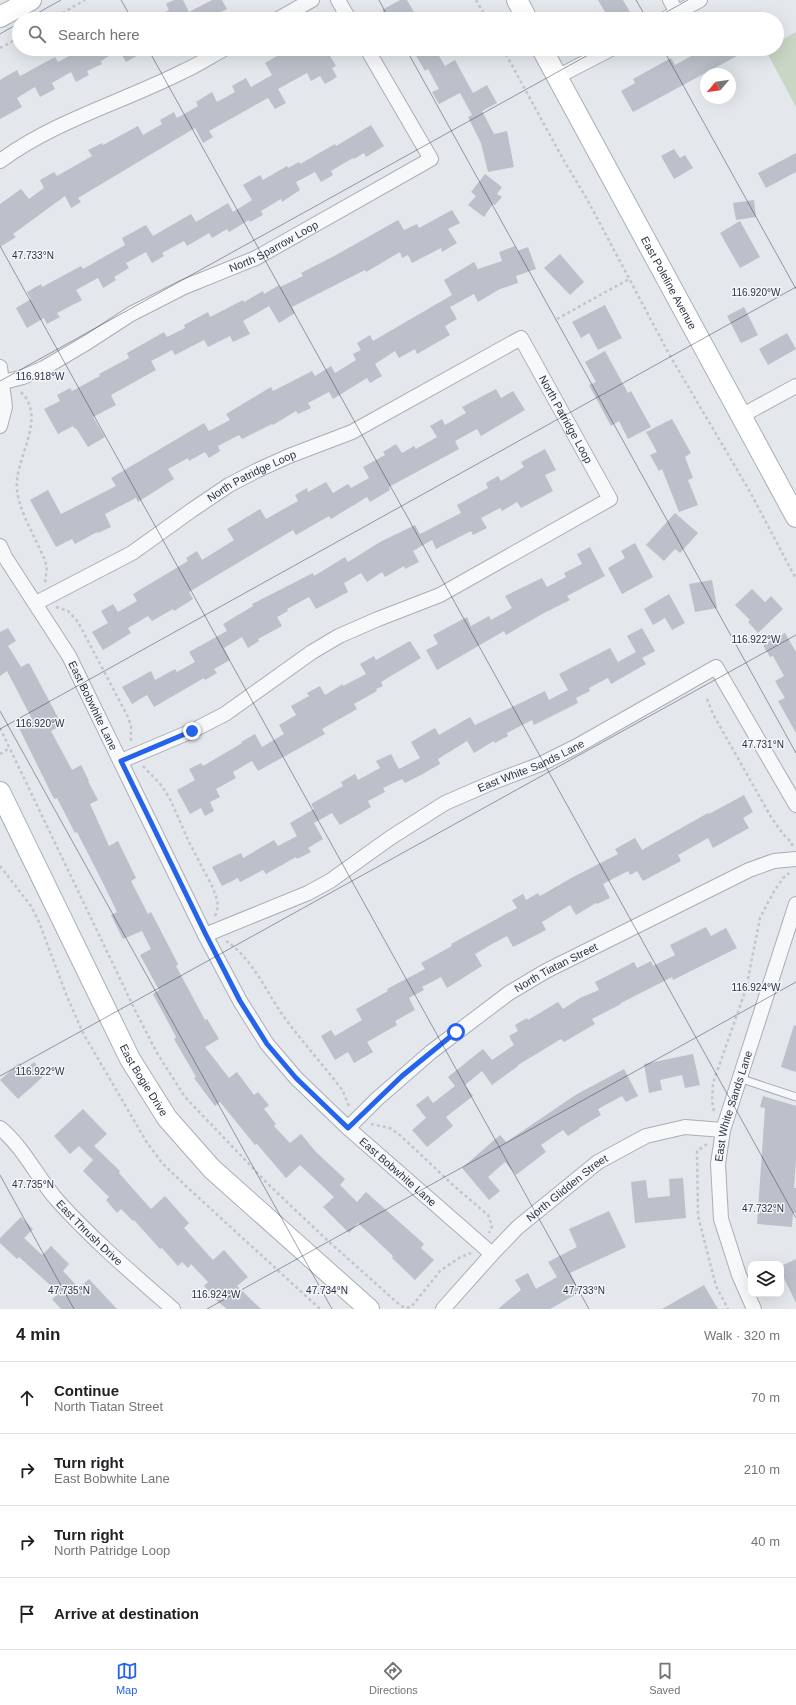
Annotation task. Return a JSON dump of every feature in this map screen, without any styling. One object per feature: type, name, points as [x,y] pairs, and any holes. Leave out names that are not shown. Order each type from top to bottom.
[{"type":"street","points":[[0,17],[31,0]]},
{"type":"street","points":[[291,12],[312,0]]},
{"type":"street","points":[[338,0],[345,12]]},
{"type":"street","points":[[517,0],[523,12]]},
{"type":"street","points":[[670,0],[671,12]]},
{"type":"street","points":[[678,12],[700,0]]},
{"type":"street","points":[[0,161],[11,153],[68,121],[184,72],[212,56]]},
{"type":"street","name":"North Sparrow Loop","points":[[1,383],[23,377],[44,368],[131,314],[184,286],[256,258],[431,159],[371,56]]},
{"type":"street","name":"East Poleline Avenue","points":[[546,56],[796,517]]},
{"type":"street","points":[[557,78],[598,56]]},
{"type":"street","name":"North Patridge Loop","points":[[36,603],[132,553],[229,485],[289,456],[322,445],[352,432],[521,338],[610,499],[440,595],[339,636],[312,652],[225,714],[192,731],[121,761]]},
{"type":"street","points":[[0,367],[5,407],[0,426]]},
{"type":"street","points":[[741,416],[796,386]]},
{"type":"street","name":"East Bobwhite Lane","points":[[0,546],[5,557],[69,656],[206,935],[240,1001],[267,1044],[296,1078],[348,1128],[492,1254]]},
{"type":"street","name":"East White Sands Lane","points":[[206,935],[308,893],[330,881],[372,850],[445,803],[491,783],[541,764],[571,749],[716,667],[796,805]]},
{"type":"street","name":"East Bogie Drive","points":[[0,792],[130,1059],[167,1118],[212,1169],[369,1309]]},
{"type":"street","name":"North Tiatan Street","points":[[348,1128],[377,1099],[425,1057],[509,993],[546,971],[749,870],[774,861],[796,859]]},
{"type":"street","name":"East White Sands Lane","points":[[754,1309],[739,1275],[721,1219],[718,1164],[723,1130],[796,904]]},
{"type":"street","name":"North Glidden Street","points":[[443,1309],[518,1227],[598,1162],[646,1136],[685,1127],[723,1130]]},
{"type":"street","name":"East Thrush Drive","points":[[0,1128],[23,1152],[56,1198],[98,1244],[173,1309]]},
{"type":"lane","points":[[740,1078],[796,1097]]},
{"type":"path","points":[[64,12],[85,0]]},
{"type":"path","points":[[476,0],[483,12]]},
{"type":"path","points":[[0,48],[12,42]]},
{"type":"path","points":[[507,56],[563,159],[587,199],[669,354],[749,490],[796,579]]},
{"type":"path","points":[[557,319],[629,279]]},
{"type":"path","points":[[20,391],[29,402],[31,416],[30,436],[17,477],[17,490],[21,506],[44,558],[47,567],[46,573]]},
{"type":"path","points":[[68,611],[78,622],[125,710],[131,726],[131,733]]},
{"type":"path","points":[[706,699],[782,834]]},
{"type":"path","points":[[0,728],[156,1053],[184,1097],[269,1184],[327,1240],[401,1306],[408,1308],[412,1306],[440,1271],[459,1258],[469,1255]]},
{"type":"path","points":[[0,754],[10,748]]},
{"type":"path","points":[[150,773],[162,786],[170,801],[212,886],[218,906]]},
{"type":"path","points":[[712,1101],[713,1083],[746,989],[760,918],[772,893],[783,878]]},
{"type":"path","points":[[236,947],[287,1020],[330,1073],[346,1097]]},
{"type":"path","points":[[380,1125],[390,1128],[401,1136],[454,1186],[488,1215],[491,1220],[491,1231]]},
{"type":"path","points":[[697,1151],[698,1216],[716,1286],[728,1309]]},
{"type":"green space","points":[[796,32],[796,107],[769,56],[784,56],[784,39]]},
{"type":"building","points":[[174,0],[183,0],[189,12],[165,12],[169,10],[166,4]]},
{"type":"building","points":[[212,0],[222,0],[227,9],[221,12],[189,12]]},
{"type":"building","points":[[400,0],[407,0],[414,12],[383,12],[382,10]]},
{"type":"building","points":[[598,0],[623,0],[630,12],[605,12]]},
{"type":"building","points":[[69,56],[109,56],[101,61],[102,64],[87,71],[89,75],[76,82],[71,72],[52,83],[55,89],[40,97],[35,87],[17,98],[22,107],[0,119],[0,80],[17,70],[20,76],[55,57],[58,62]]},
{"type":"building","points":[[122,56],[137,56],[126,62]]},
{"type":"building","points":[[277,56],[330,56],[336,66],[332,68],[337,77],[325,84],[320,76],[311,81],[307,73],[278,89],[286,103],[275,109],[268,98],[209,131],[213,137],[203,143],[195,128],[78,198],[81,202],[71,208],[65,196],[13,234],[16,237],[0,247],[0,204],[21,189],[29,199],[44,188],[40,180],[54,172],[57,176],[92,156],[88,150],[102,143],[103,145],[138,126],[143,135],[162,124],[160,120],[174,112],[177,118],[198,106],[196,102],[212,92],[217,102],[235,92],[232,86],[246,78],[251,87],[272,75],[265,63]]},
{"type":"building","points":[[416,56],[439,56],[445,66],[455,60],[473,93],[487,85],[497,103],[482,111],[494,134],[507,131],[514,167],[488,172],[481,143],[468,117],[472,115],[460,93],[439,104],[432,92],[439,89],[428,69],[425,71]]},
{"type":"building","points":[[691,56],[737,56],[715,68],[700,68],[700,76],[633,112],[621,91],[635,83],[633,79],[671,58],[675,65]]},
{"type":"building","points":[[371,125],[384,146],[366,157],[364,153],[354,159],[353,158],[331,171],[333,175],[321,182],[315,172],[296,182],[300,190],[282,202],[281,199],[261,211],[263,215],[250,222],[249,220],[229,232],[227,229],[212,238],[209,233],[187,246],[184,241],[162,253],[164,256],[152,263],[146,252],[126,263],[129,268],[114,277],[116,280],[103,288],[98,278],[76,290],[82,300],[57,313],[60,317],[47,324],[44,318],[27,328],[16,308],[31,299],[27,292],[41,284],[42,287],[81,266],[83,269],[125,245],[122,238],[146,225],[153,236],[191,214],[196,222],[228,203],[233,212],[252,200],[243,185],[260,175],[263,180],[287,166],[288,168],[299,162],[300,164],[335,144],[336,146]]},
{"type":"building","points":[[674,149],[680,158],[685,155],[693,168],[674,179],[661,156]]},
{"type":"building","points":[[796,153],[796,172],[766,188],[758,173]]},
{"type":"building","points":[[485,174],[502,187],[497,194],[502,197],[495,205],[493,204],[484,217],[468,205],[476,196],[471,192]]},
{"type":"building","points":[[754,200],[756,217],[736,220],[733,203]]},
{"type":"building","points":[[452,210],[460,223],[448,229],[457,243],[442,252],[441,248],[412,263],[408,255],[402,258],[400,252],[366,272],[365,270],[292,307],[295,313],[279,323],[269,306],[243,321],[250,334],[233,342],[230,336],[208,347],[204,340],[175,355],[172,350],[151,361],[156,370],[111,395],[116,405],[93,417],[105,437],[88,447],[76,428],[75,429],[73,426],[58,434],[44,409],[60,401],[57,395],[70,388],[72,391],[100,376],[99,374],[129,358],[127,353],[164,332],[167,337],[185,328],[184,325],[208,312],[210,317],[243,300],[244,302],[263,291],[264,294],[279,285],[280,287],[303,276],[301,273],[398,220],[404,230],[417,224],[419,228]]},
{"type":"building","points":[[740,221],[760,257],[740,268],[720,233]]},
{"type":"building","points":[[515,246],[517,251],[528,247],[536,269],[516,276],[518,283],[500,289],[478,302],[474,294],[450,307],[457,319],[445,326],[450,335],[417,354],[415,349],[399,358],[395,351],[375,364],[382,376],[370,383],[367,378],[333,399],[329,392],[308,403],[311,408],[298,414],[296,411],[273,425],[272,424],[242,439],[239,435],[218,446],[220,451],[209,458],[205,452],[189,461],[188,458],[168,469],[174,479],[138,502],[136,498],[105,514],[111,527],[98,533],[97,532],[75,544],[72,539],[56,547],[30,500],[48,490],[61,514],[116,486],[111,478],[204,423],[209,431],[230,420],[226,414],[271,387],[273,391],[312,371],[315,376],[331,366],[335,373],[356,360],[353,354],[361,350],[357,343],[370,335],[373,341],[452,295],[444,280],[474,262],[478,269],[502,261],[499,252]]},
{"type":"building","points":[[560,254],[584,282],[570,295],[544,268]]},
{"type":"building","points":[[605,305],[622,338],[598,350],[589,333],[581,338],[572,322]]},
{"type":"building","points":[[744,307],[758,335],[741,343],[727,316]]},
{"type":"building","points":[[787,333],[796,349],[768,365],[759,349]]},
{"type":"building","points":[[605,351],[628,393],[631,391],[651,427],[628,439],[619,421],[611,426],[589,385],[596,382],[585,362]]},
{"type":"building","points":[[496,389],[501,398],[513,391],[525,410],[481,436],[477,429],[455,441],[459,449],[389,487],[390,490],[370,502],[367,497],[331,519],[329,516],[296,535],[293,530],[189,592],[193,599],[174,611],[173,609],[152,621],[148,616],[128,628],[131,633],[103,650],[92,632],[108,623],[101,611],[113,604],[118,612],[137,601],[133,594],[188,561],[186,558],[197,551],[202,560],[234,540],[227,529],[260,509],[266,519],[298,501],[295,495],[307,488],[308,492],[326,482],[333,493],[348,484],[351,488],[369,478],[363,467],[385,455],[383,452],[396,444],[402,453],[414,446],[416,449],[437,437],[430,426],[442,419],[445,425],[466,413],[462,407]]},
{"type":"building","points":[[672,419],[691,453],[685,457],[693,478],[688,480],[698,505],[679,512],[662,469],[659,471],[650,455],[657,452],[646,432]]},
{"type":"building","points":[[545,449],[556,470],[545,475],[553,491],[521,508],[517,502],[502,511],[500,508],[481,518],[487,528],[473,535],[471,531],[436,549],[432,540],[413,551],[419,562],[405,569],[404,566],[385,577],[382,572],[367,582],[361,573],[344,583],[348,592],[316,609],[309,597],[287,609],[288,611],[277,617],[282,626],[258,639],[259,641],[248,648],[242,637],[224,648],[230,660],[214,669],[217,673],[205,680],[204,678],[154,707],[147,695],[132,704],[122,687],[151,671],[155,680],[175,669],[177,672],[195,662],[189,652],[227,631],[223,624],[253,606],[252,604],[313,573],[314,576],[345,557],[348,562],[380,542],[415,525],[420,534],[461,513],[457,505],[488,488],[486,483],[498,476],[501,481],[524,467],[521,462]]},
{"type":"building","points":[[675,513],[698,533],[680,553],[675,549],[664,561],[646,545]]},
{"type":"building","points":[[635,543],[653,577],[622,594],[608,568],[625,558],[621,551]]},
{"type":"building","points":[[590,547],[605,576],[567,596],[570,600],[506,635],[504,631],[437,670],[426,650],[438,644],[433,635],[467,617],[471,626],[489,616],[491,620],[512,608],[505,596],[542,578],[547,587],[566,577],[564,573],[582,564],[577,554]]},
{"type":"building","points":[[712,580],[717,608],[695,612],[689,584]]},
{"type":"building","points":[[752,589],[765,602],[771,596],[783,609],[758,633],[748,622],[750,620],[735,605]]},
{"type":"building","points":[[669,594],[685,623],[672,630],[665,618],[653,625],[644,609]]},
{"type":"building","points":[[8,628],[16,641],[8,646],[21,667],[29,663],[62,725],[51,731],[72,770],[81,765],[98,800],[90,804],[109,846],[118,841],[136,878],[131,881],[148,914],[151,912],[178,964],[176,966],[205,1020],[207,1019],[219,1039],[205,1047],[229,1078],[237,1072],[254,1095],[258,1092],[269,1105],[264,1109],[276,1124],[274,1126],[290,1143],[301,1134],[316,1152],[345,1179],[340,1185],[357,1202],[366,1192],[424,1244],[421,1248],[434,1260],[415,1280],[392,1258],[393,1256],[358,1223],[349,1233],[323,1207],[334,1197],[300,1165],[286,1178],[257,1144],[255,1145],[220,1102],[215,1106],[194,1078],[196,1077],[174,1039],[176,1037],[153,994],[159,990],[140,955],[151,949],[142,931],[123,939],[111,915],[117,912],[101,879],[77,832],[75,833],[57,798],[54,799],[19,728],[33,721],[7,671],[0,676],[0,632]]},
{"type":"building","points":[[642,628],[655,651],[642,658],[646,664],[611,684],[608,678],[589,688],[590,691],[576,698],[578,703],[534,725],[532,720],[507,733],[508,736],[495,743],[494,741],[474,753],[467,741],[438,759],[440,764],[421,775],[405,783],[402,779],[383,788],[385,792],[368,801],[371,807],[340,825],[332,813],[314,823],[323,839],[308,848],[311,852],[297,859],[296,857],[266,874],[263,870],[240,882],[238,878],[222,886],[212,867],[241,853],[243,858],[274,840],[278,846],[297,836],[290,823],[314,809],[311,804],[343,786],[341,782],[355,774],[358,780],[380,768],[376,761],[391,754],[399,769],[420,758],[411,742],[435,728],[439,735],[470,717],[475,725],[545,691],[549,700],[568,690],[559,674],[610,648],[618,662],[636,652],[627,636]]},
{"type":"building","points":[[785,633],[796,652],[796,733],[778,701],[785,698],[775,681],[784,676],[773,656],[770,657],[763,645]]},
{"type":"building","points":[[410,641],[421,658],[381,682],[383,686],[376,689],[377,691],[354,704],[357,709],[322,729],[325,734],[258,771],[252,761],[233,772],[236,778],[216,789],[220,797],[210,802],[214,811],[205,816],[201,808],[190,814],[177,790],[195,780],[189,769],[201,763],[203,766],[255,734],[262,747],[284,734],[279,725],[296,715],[291,706],[309,696],[307,693],[320,686],[325,695],[343,684],[343,686],[366,674],[360,664],[374,656],[376,660]]},
{"type":"building","points":[[744,795],[753,812],[743,818],[749,828],[713,848],[708,838],[678,855],[681,861],[643,881],[637,871],[630,875],[628,871],[603,884],[610,898],[597,904],[596,903],[576,915],[570,905],[542,922],[546,930],[513,947],[507,936],[492,944],[475,954],[482,966],[447,988],[441,977],[422,987],[424,990],[409,998],[415,1010],[395,1021],[397,1025],[367,1042],[373,1052],[354,1063],[348,1052],[335,1060],[321,1036],[331,1030],[335,1036],[362,1020],[356,1009],[388,991],[387,989],[425,969],[421,963],[452,946],[451,944],[517,908],[512,900],[523,894],[526,900],[538,893],[540,896],[618,854],[615,849],[635,838],[642,850],[708,813],[709,814]]},
{"type":"building","points":[[706,927],[711,936],[726,928],[737,948],[673,980],[672,977],[592,1019],[595,1024],[564,1042],[561,1039],[518,1065],[492,1085],[482,1071],[465,1085],[473,1096],[446,1117],[453,1126],[427,1147],[412,1130],[426,1118],[416,1105],[428,1096],[433,1103],[455,1086],[448,1077],[483,1049],[492,1060],[514,1045],[509,1036],[518,1031],[515,1025],[527,1018],[528,1020],[558,1002],[563,1009],[580,998],[599,990],[595,982],[634,962],[637,968],[651,961],[653,966],[675,955],[670,945]]},
{"type":"building","points":[[794,1025],[796,1026],[796,1072],[781,1067]]},
{"type":"building","points":[[693,1054],[700,1085],[685,1088],[682,1075],[660,1080],[662,1090],[649,1093],[644,1064]]},
{"type":"building","points":[[34,1062],[45,1075],[18,1099],[0,1080],[19,1063],[25,1070]]},
{"type":"building","points":[[624,1069],[638,1096],[626,1102],[622,1096],[598,1109],[601,1115],[568,1136],[563,1130],[541,1145],[546,1152],[516,1175],[505,1162],[488,1177],[500,1191],[489,1200],[462,1168],[500,1135],[506,1142],[577,1094]]},
{"type":"building","points":[[763,1096],[796,1106],[796,1159],[794,1188],[796,1188],[796,1213],[793,1213],[792,1227],[757,1224],[765,1108],[760,1107]]},
{"type":"building","points":[[83,1109],[107,1134],[94,1146],[120,1171],[119,1173],[151,1209],[165,1196],[189,1223],[184,1228],[213,1260],[224,1250],[248,1277],[237,1286],[261,1309],[227,1309],[218,1302],[204,1286],[208,1282],[191,1264],[188,1268],[182,1262],[178,1266],[162,1248],[160,1249],[134,1220],[133,1221],[121,1209],[117,1213],[106,1200],[109,1197],[83,1171],[93,1160],[79,1146],[70,1154],[54,1136]]},
{"type":"building","points":[[683,1178],[686,1218],[635,1223],[631,1182],[646,1180],[648,1198],[670,1196],[669,1179]]},
{"type":"building","points":[[609,1211],[626,1247],[570,1273],[580,1292],[550,1309],[498,1309],[521,1290],[515,1280],[528,1273],[536,1289],[557,1277],[548,1262],[577,1247],[569,1229]]},
{"type":"building","points":[[21,1217],[33,1229],[24,1238],[42,1255],[51,1246],[69,1264],[63,1271],[79,1288],[89,1279],[117,1309],[61,1309],[52,1299],[59,1293],[19,1257],[17,1259],[0,1243],[0,1238]]},
{"type":"building","points":[[796,1259],[796,1303],[784,1278],[784,1265]]},
{"type":"building","points":[[704,1285],[718,1309],[662,1309]]},
{"type":"route","points":[[192,731],[121,761],[240,1001],[267,1044],[296,1078],[348,1128],[402,1076],[456,1032]]}]
